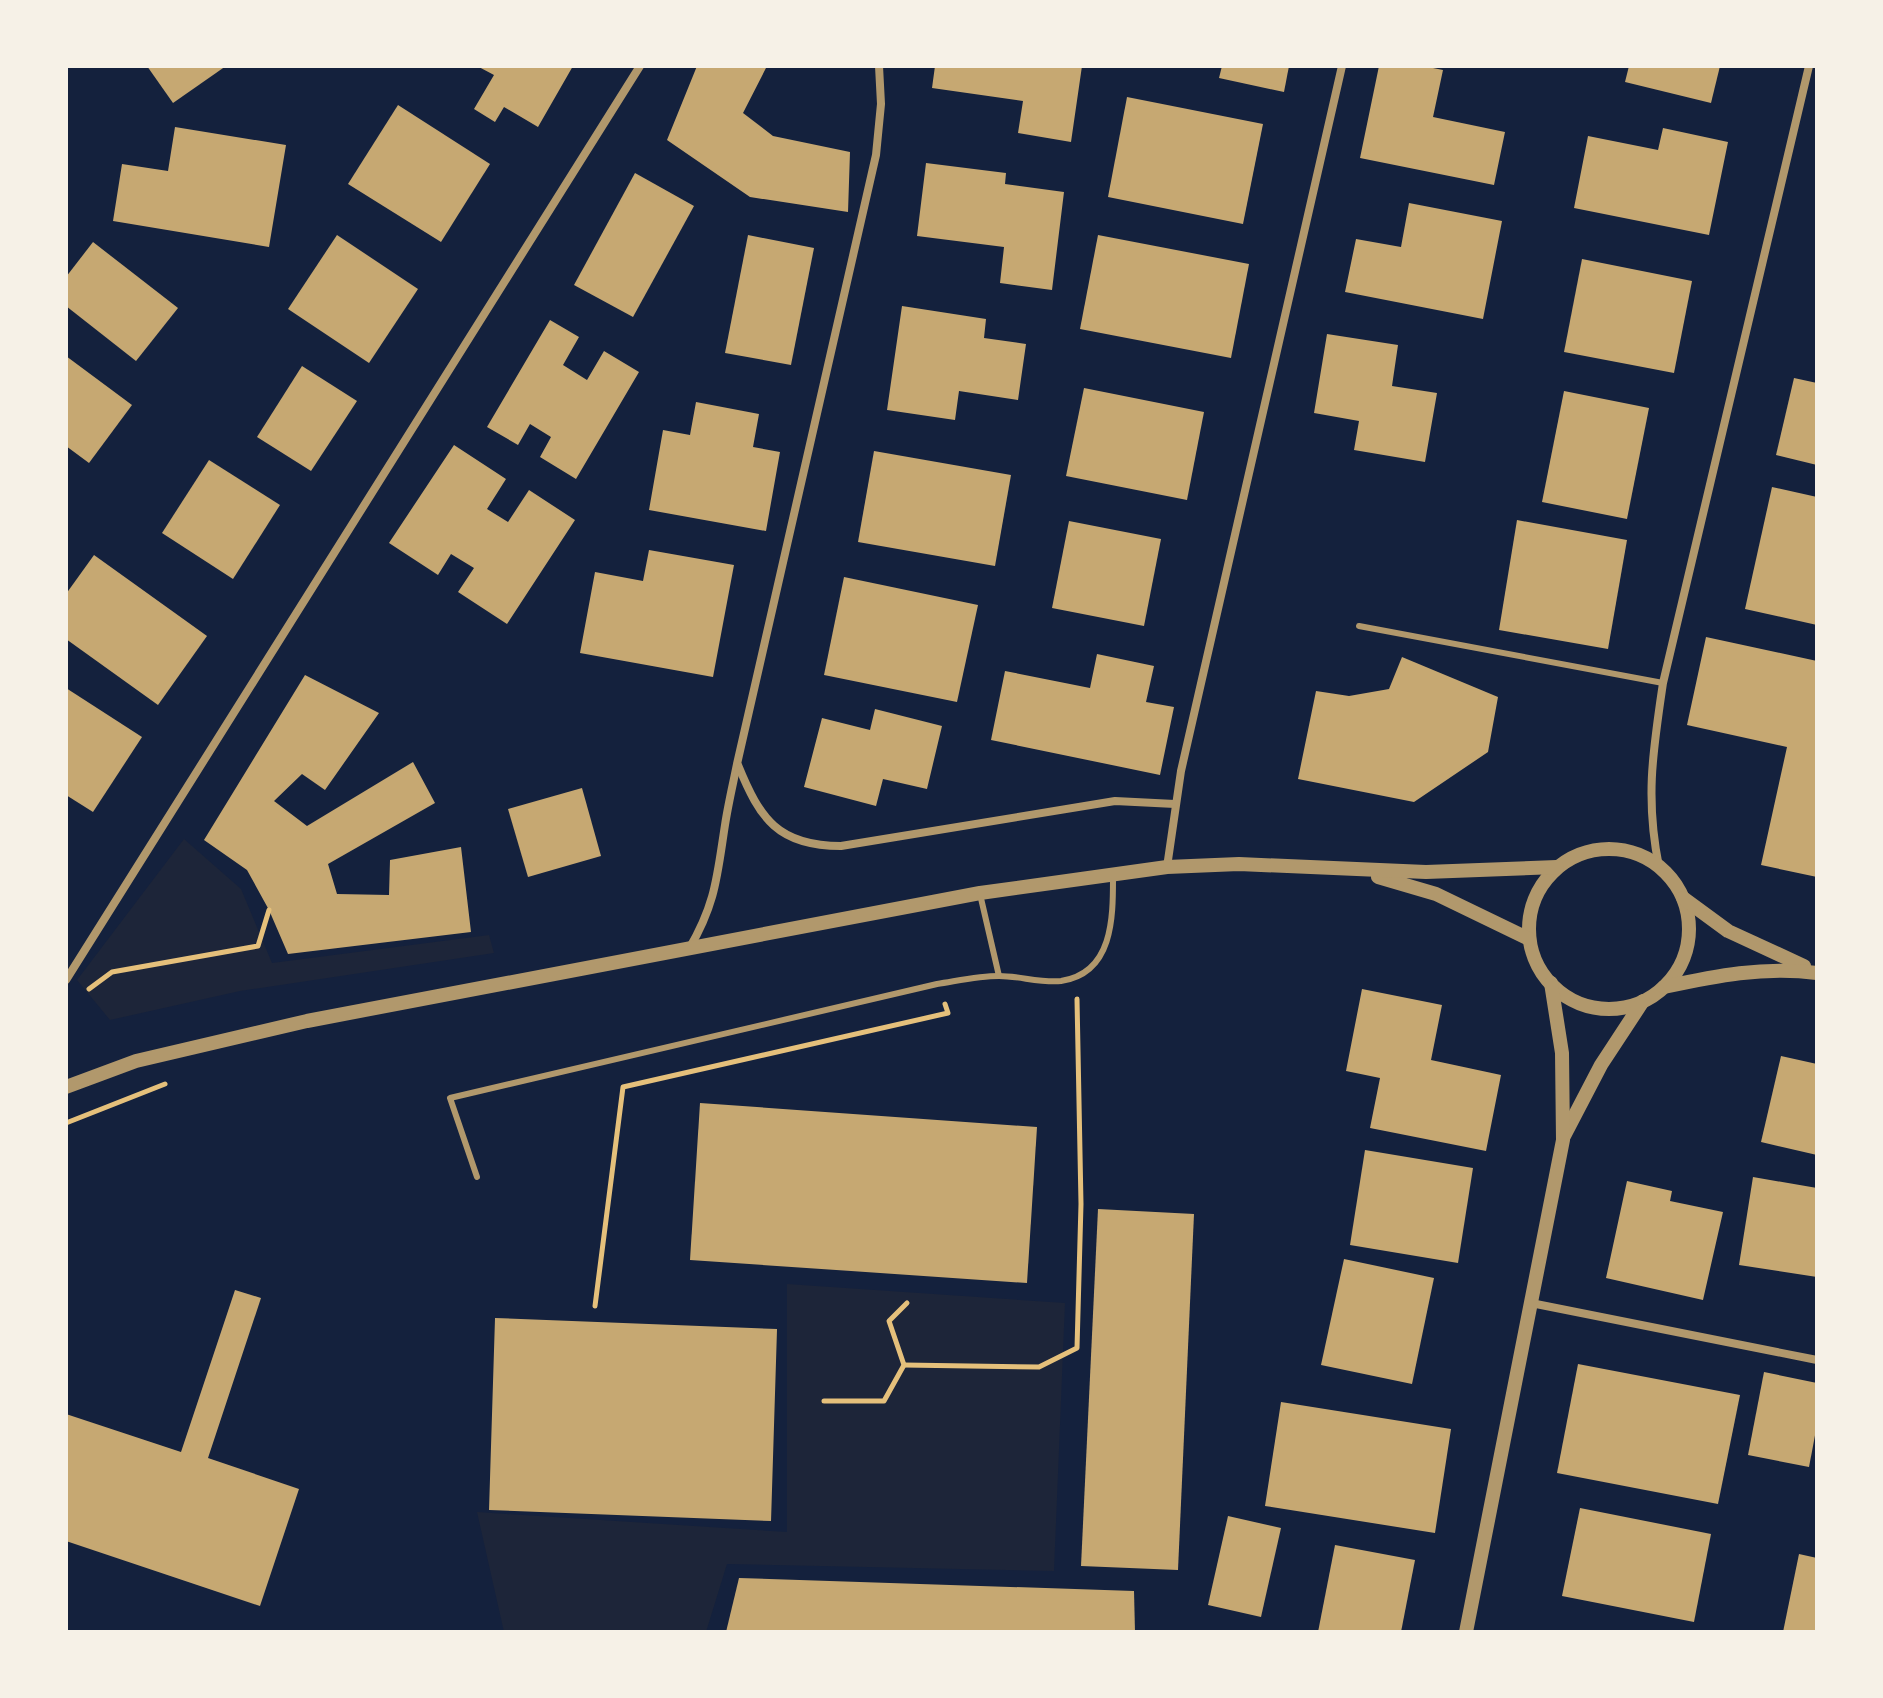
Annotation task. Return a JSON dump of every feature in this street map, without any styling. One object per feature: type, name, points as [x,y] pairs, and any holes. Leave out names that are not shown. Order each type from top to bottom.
[{"type":"street","points":[[66,980],[640,66]]},
{"type":"street","points":[[689,949],[712,903],[720,874],[725,825],[737,764],[876,155],[881,104],[879,66]]},
{"type":"street","points":[[1167,867],[1175,804],[1342,66]]},
{"type":"street","points":[[1659,867],[1650,804],[1663,683],[1809,66]]},
{"type":"street","points":[[737,764],[763,817],[778,831],[819,846],[841,846],[1115,801],[1175,804]]},
{"type":"street","points":[[1683,898],[1689,927],[1685,954],[1672,977],[1643,1001],[1619,1008],[1594,1007],[1570,999],[1551,983],[1536,963],[1529,939],[1530,915],[1548,877],[1557,867],[1581,854],[1608,849],[1635,854],[1659,867],[1683,898],[1728,931],[1817,972]]},
{"type":"street","points":[[66,1087],[136,1061],[307,1021],[980,893],[1167,867],[1239,864],[1458,872],[1557,867]]},
{"type":"street","points":[[1348,870],[1436,894],[1529,939]]},
{"type":"street","points":[[1663,987],[1733,973],[1791,969],[1817,972]]},
{"type":"street","points":[[1466,1632],[1563,1140],[1562,1053],[1551,983]]},
{"type":"street","points":[[1563,1140],[1601,1065],[1643,1001]]},
{"type":"street","points":[[1531,1303],[1817,1360]]},
{"type":"lane","points":[[1359,626],[1663,683]]},
{"type":"lane","points":[[477,1177],[450,1098],[937,984],[999,976],[1059,981],[1080,975],[1104,951],[1111,931],[1113,875]]},
{"type":"lane","points":[[980,893],[999,976]]},
{"type":"path","points":[[78,997],[112,972],[258,946],[269,910]]},
{"type":"path","points":[[595,1306],[623,1087],[948,1013],[937,984]]},
{"type":"path","points":[[904,1365],[1039,1367],[1077,1348],[1081,1204],[1077,997],[1065,996]]},
{"type":"path","points":[[824,1401],[884,1401],[904,1365],[889,1321],[907,1303]]},
{"type":"shaded area","points":[[184,839],[241,889],[272,963],[489,935],[494,953],[240,991],[110,1020],[77,980]]},
{"type":"shaded area","points":[[787,1284],[1065,1303],[1054,1571],[727,1564],[706,1632],[504,1632],[477,1512],[787,1532]]},
{"type":"building","points":[[147,66],[226,66],[173,103]]},
{"type":"building","points":[[477,66],[573,66],[538,127],[504,107],[495,122],[474,109],[494,75]]},
{"type":"building","points":[[697,66],[767,66],[743,113],[773,136],[850,152],[848,212],[750,197],[667,140]]},
{"type":"building","points":[[935,66],[1082,66],[1071,142],[1018,133],[1023,101],[932,88]]},
{"type":"building","points":[[1222,66],[1289,66],[1284,92],[1219,78]]},
{"type":"building","points":[[1379,66],[1423,66],[1443,70],[1433,117],[1505,132],[1494,185],[1360,158]]},
{"type":"building","points":[[1629,66],[1720,66],[1711,103],[1625,82]]},
{"type":"building","points":[[1127,97],[1263,124],[1243,224],[1108,197]]},
{"type":"building","points":[[398,105],[490,164],[441,242],[348,184]]},
{"type":"building","points":[[175,127],[286,145],[269,247],[113,221],[122,164],[168,171]]},
{"type":"building","points":[[1663,128],[1728,142],[1709,235],[1574,208],[1588,136],[1658,150]]},
{"type":"building","points":[[926,163],[1006,173],[1005,184],[1064,192],[1052,290],[1000,283],[1004,247],[917,236]]},
{"type":"building","points":[[635,173],[694,206],[633,317],[574,285]]},
{"type":"building","points":[[1409,203],[1502,221],[1483,319],[1345,292],[1356,239],[1401,247]]},
{"type":"building","points":[[337,235],[418,289],[369,363],[288,309]]},
{"type":"building","points":[[748,235],[814,248],[791,365],[725,353]]},
{"type":"building","points":[[1098,235],[1249,264],[1231,358],[1080,329]]},
{"type":"building","points":[[93,242],[178,308],[136,361],[66,306],[66,277]]},
{"type":"building","points":[[1582,259],[1692,281],[1674,373],[1564,352]]},
{"type":"building","points":[[902,306],[986,319],[984,338],[1026,344],[1018,400],[959,391],[955,420],[887,410]]},
{"type":"building","points":[[550,320],[579,337],[563,365],[587,380],[604,351],[639,372],[576,479],[540,457],[551,437],[530,424],[518,445],[487,427]]},
{"type":"building","points":[[1327,334],[1398,345],[1392,386],[1437,393],[1425,462],[1354,450],[1359,421],[1314,413]]},
{"type":"building","points":[[66,356],[132,405],[89,463],[66,446]]},
{"type":"building","points":[[302,366],[357,401],[311,471],[257,437]]},
{"type":"building","points":[[1794,378],[1817,383],[1817,465],[1776,455]]},
{"type":"building","points":[[1084,388],[1204,412],[1187,500],[1066,476]]},
{"type":"building","points":[[1564,391],[1649,408],[1627,519],[1542,502]]},
{"type":"building","points":[[696,402],[759,414],[753,447],[780,452],[766,531],[649,510],[663,430],[690,435]]},
{"type":"building","points":[[454,445],[506,479],[487,509],[508,522],[529,490],[575,520],[507,624],[458,592],[474,568],[451,554],[438,575],[389,543]]},
{"type":"building","points":[[874,451],[1011,475],[995,566],[858,542]]},
{"type":"building","points":[[209,460],[280,505],[233,579],[162,533]]},
{"type":"building","points":[[1772,487],[1817,497],[1817,625],[1745,609]]},
{"type":"building","points":[[1517,520],[1627,540],[1608,649],[1499,630]]},
{"type":"building","points":[[1069,521],[1161,539],[1144,626],[1052,608]]},
{"type":"building","points":[[649,550],[734,565],[713,677],[580,653],[595,572],[643,581]]},
{"type":"building","points":[[94,555],[207,636],[158,705],[66,639],[66,594]]},
{"type":"building","points":[[844,577],[978,605],[957,702],[824,675]]},
{"type":"building","points":[[1706,637],[1817,661],[1817,877],[1761,865],[1787,747],[1687,725]]},
{"type":"building","points":[[1097,654],[1154,666],[1146,702],[1174,707],[1160,775],[991,740],[1005,671],[1090,688]]},
{"type":"building","points":[[1402,657],[1498,697],[1488,752],[1414,802],[1298,779],[1316,691],[1349,696],[1389,689]]},
{"type":"building","points":[[305,675],[379,713],[325,790],[302,774],[274,801],[307,826],[413,762],[435,803],[328,864],[337,894],[389,895],[390,860],[461,847],[471,932],[288,954],[247,870],[204,840]]},
{"type":"building","points":[[66,688],[142,737],[93,812],[66,795]]},
{"type":"building","points":[[875,709],[942,726],[927,789],[883,779],[876,806],[804,787],[822,718],[870,730]]},
{"type":"building","points":[[582,788],[601,856],[528,877],[508,809]]},
{"type":"building","points":[[1362,989],[1442,1005],[1431,1060],[1501,1075],[1486,1151],[1370,1128],[1380,1078],[1346,1071]]},
{"type":"building","points":[[1781,1056],[1817,1064],[1817,1155],[1761,1142]]},
{"type":"building","points":[[700,1103],[1037,1127],[1027,1283],[690,1260]]},
{"type":"building","points":[[1365,1150],[1473,1168],[1458,1263],[1350,1245]]},
{"type":"building","points":[[1753,1177],[1817,1188],[1817,1277],[1739,1265]]},
{"type":"building","points":[[1627,1181],[1672,1191],[1670,1201],[1723,1212],[1703,1300],[1606,1278]]},
{"type":"building","points":[[1098,1209],[1194,1214],[1178,1570],[1081,1566]]},
{"type":"building","points":[[1344,1259],[1434,1278],[1412,1384],[1321,1365]]},
{"type":"building","points":[[235,1290],[261,1298],[208,1458],[299,1489],[260,1606],[66,1541],[66,1414],[181,1452]]},
{"type":"building","points":[[495,1318],[777,1329],[771,1521],[489,1510]]},
{"type":"building","points":[[1578,1364],[1740,1395],[1718,1504],[1557,1473]]},
{"type":"building","points":[[1764,1372],[1817,1383],[1817,1425],[1809,1467],[1748,1455]]},
{"type":"building","points":[[1281,1402],[1451,1429],[1435,1533],[1265,1506]]},
{"type":"building","points":[[1580,1508],[1711,1534],[1694,1622],[1562,1596]]},
{"type":"building","points":[[1228,1516],[1281,1528],[1261,1617],[1208,1605]]},
{"type":"building","points":[[1335,1545],[1415,1560],[1401,1632],[1318,1632]]},
{"type":"building","points":[[1799,1554],[1817,1558],[1817,1632],[1783,1632]]},
{"type":"building","points":[[739,1578],[1134,1591],[1135,1632],[726,1632]]}]
